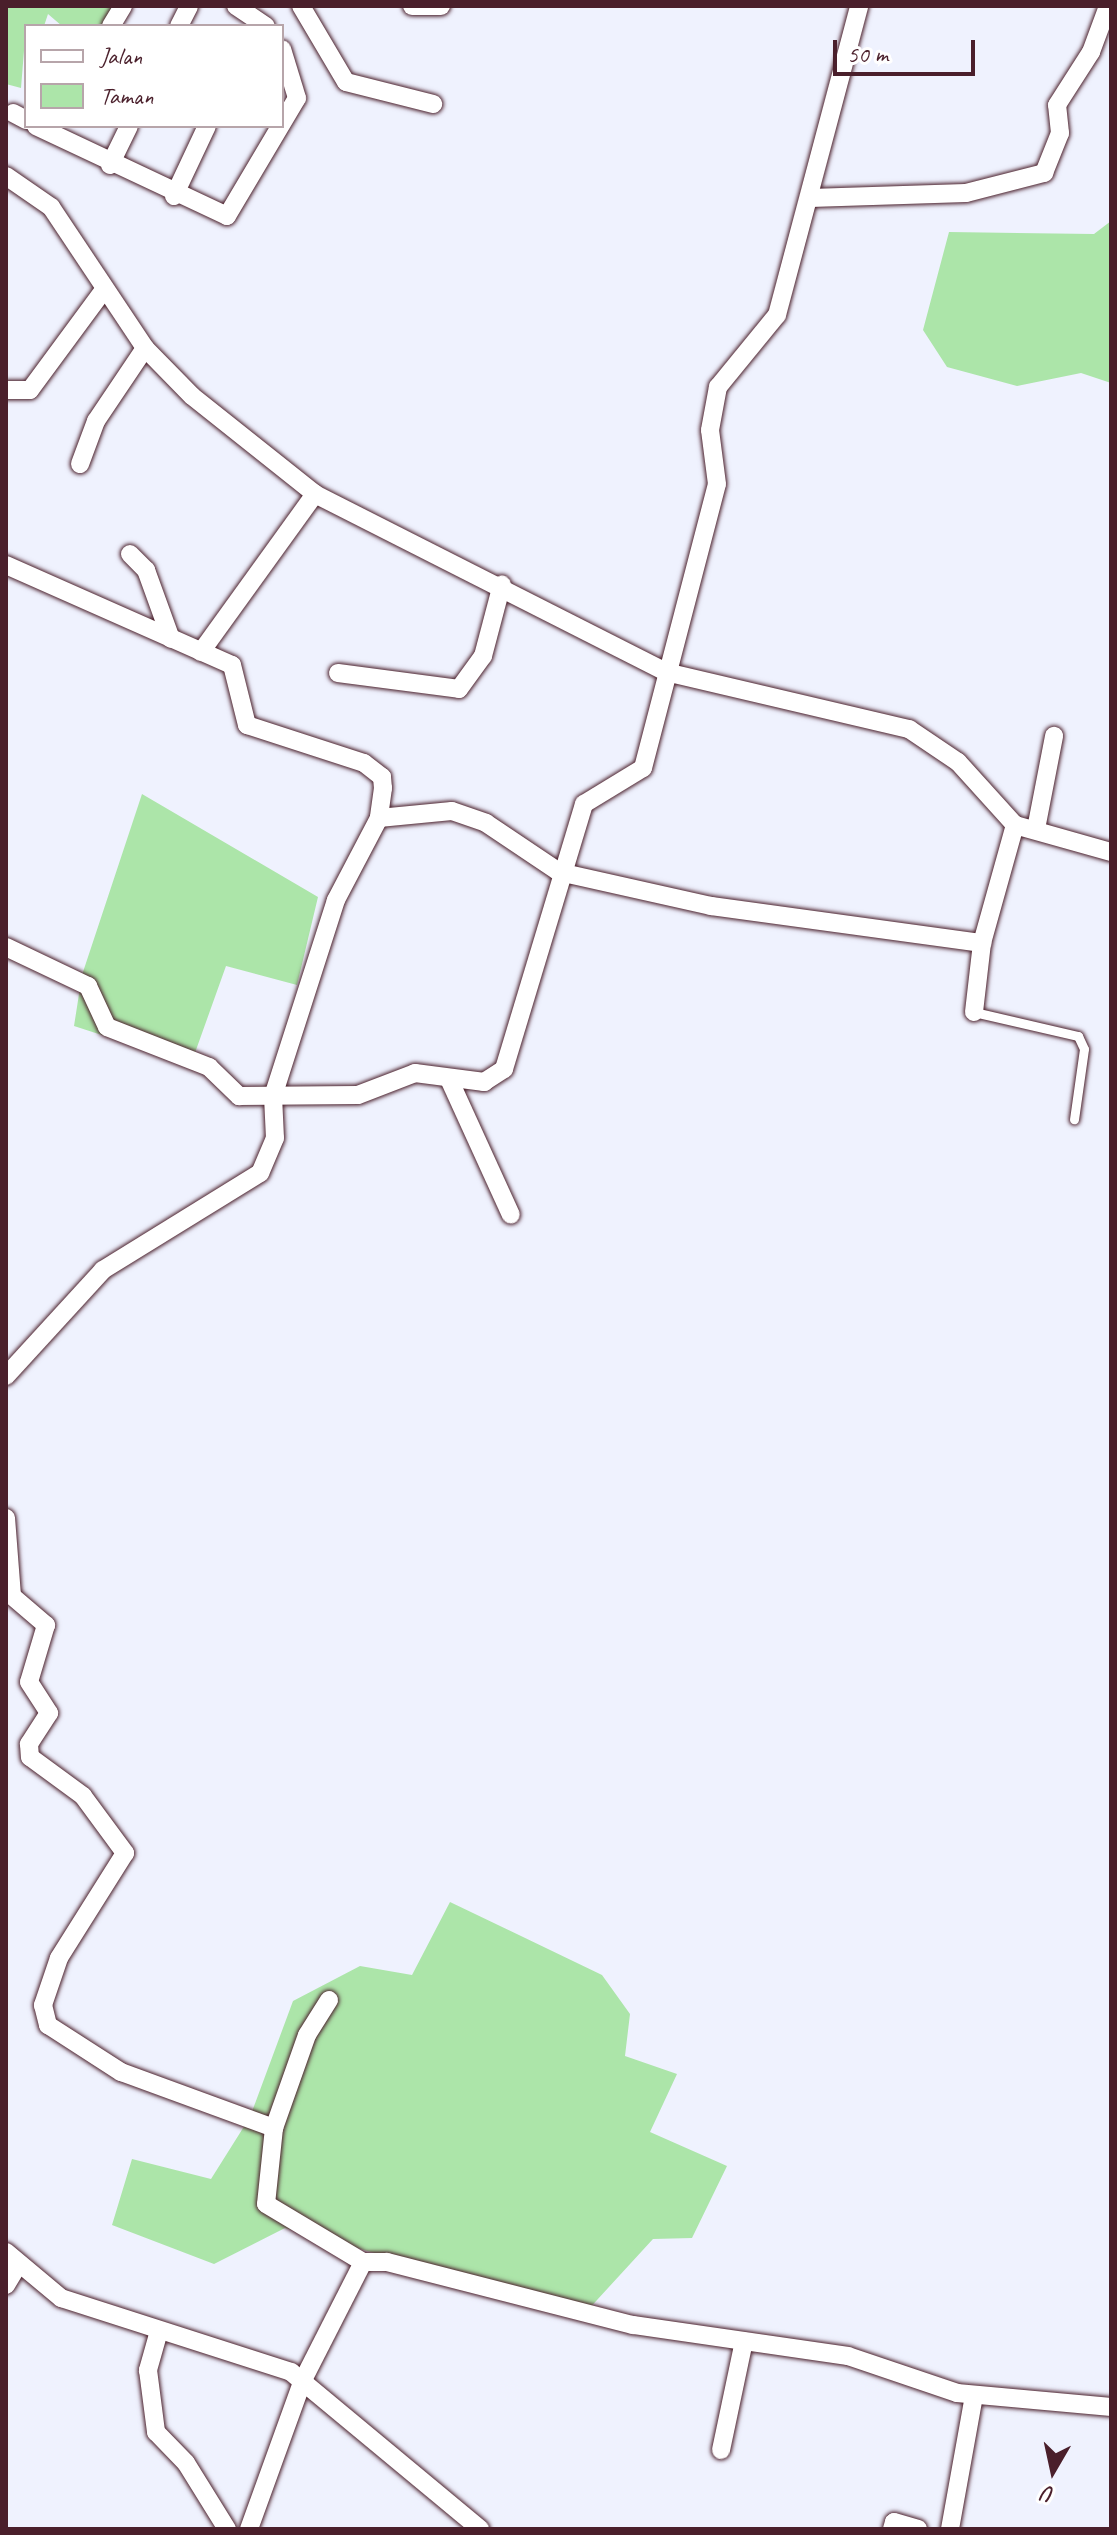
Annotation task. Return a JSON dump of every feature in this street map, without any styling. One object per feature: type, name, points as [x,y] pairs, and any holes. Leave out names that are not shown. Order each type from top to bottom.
[{"type":"street","points":[[112,24],[123,6]]},
{"type":"street","points":[[180,24],[189,6]]},
{"type":"street","points":[[236,6],[259,23]]},
{"type":"street","points":[[301,6],[346,82],[433,104]]},
{"type":"street","points":[[412,6],[441,6]]},
{"type":"street","points":[[6,947],[88,986],[107,1027],[209,1067],[239,1096],[358,1095],[415,1073],[449,1079],[490,1080],[509,1061],[559,872],[588,797],[640,774],[717,484],[710,430],[718,387],[777,315],[859,6]]},
{"type":"street","points":[[810,198],[966,193],[1044,173],[1060,133],[1057,105],[1091,52],[1108,6]]},
{"type":"street","points":[[284,56],[297,98],[284,120]]},
{"type":"street","points":[[110,165],[128,128]]},
{"type":"street","points":[[174,196],[206,128]]},
{"type":"street","points":[[58,132],[110,165],[174,196],[227,216],[279,128]]},
{"type":"street","points":[[6,176],[51,207],[103,291],[145,348],[192,396],[315,494],[410,547],[502,584],[666,672],[909,729],[958,762],[1015,825],[1111,852]]},
{"type":"street","points":[[6,390],[30,390],[103,291]]},
{"type":"street","points":[[80,464],[96,421],[145,348]]},
{"type":"street","points":[[201,652],[315,494]]},
{"type":"street","points":[[130,554],[146,570],[171,639]]},
{"type":"street","points":[[6,565],[236,670],[247,725],[373,769],[382,777],[379,818],[336,900],[273,1096],[275,1138],[260,1173],[103,1270],[6,1378]]},
{"type":"street","points":[[338,673],[459,689],[483,656],[502,584]]},
{"type":"street","points":[[1036,829],[1054,736]]},
{"type":"street","points":[[379,818],[452,811],[486,823],[559,872],[711,906],[982,943]]},
{"type":"street","points":[[974,1012],[982,943],[1015,825]]},
{"type":"street","points":[[449,1079],[511,1215]]},
{"type":"street","points":[[6,1518],[12,1596],[46,1625],[29,1682],[49,1713],[29,1744],[30,1757],[83,1796],[125,1853],[59,1958],[43,2005],[48,2025],[121,2072],[274,2128]]},
{"type":"street","points":[[329,2000],[307,2035],[274,2128],[266,2204],[363,2262],[387,2262],[633,2325],[848,2356],[974,2395],[1064,2406],[1103,2406]]},
{"type":"street","points":[[6,2285],[12,2258]]},
{"type":"street","points":[[12,2258],[49,2293],[303,2380],[480,2529]]},
{"type":"street","points":[[249,2529],[303,2380],[363,2262]]},
{"type":"street","points":[[159,2331],[148,2370],[156,2432],[186,2463],[227,2529]]},
{"type":"street","points":[[721,2450],[744,2341]]},
{"type":"street","points":[[950,2529],[974,2395]]},
{"type":"street","points":[[892,2529],[894,2522],[918,2529]]},
{"type":"lane","points":[[974,1012],[1078,1036],[1084,1049],[1074,1119]]},
{"type":"green space","points":[[6,6],[130,6],[113,24],[60,24],[48,14],[45,24],[24,24],[21,88],[6,84]]},
{"type":"green space","points":[[1111,221],[1111,383],[1081,373],[1017,386],[947,367],[923,330],[949,232],[1094,234]]},
{"type":"green space","points":[[142,794],[318,897],[297,985],[226,966],[191,1064],[74,1026],[82,975]]},
{"type":"green space","points":[[450,1902],[602,1975],[630,2014],[625,2056],[677,2074],[650,2132],[727,2166],[692,2238],[653,2239],[586,2312],[285,2228],[214,2264],[112,2225],[132,2159],[211,2179],[250,2117],[293,2001],[360,1966],[412,1975]]}]
